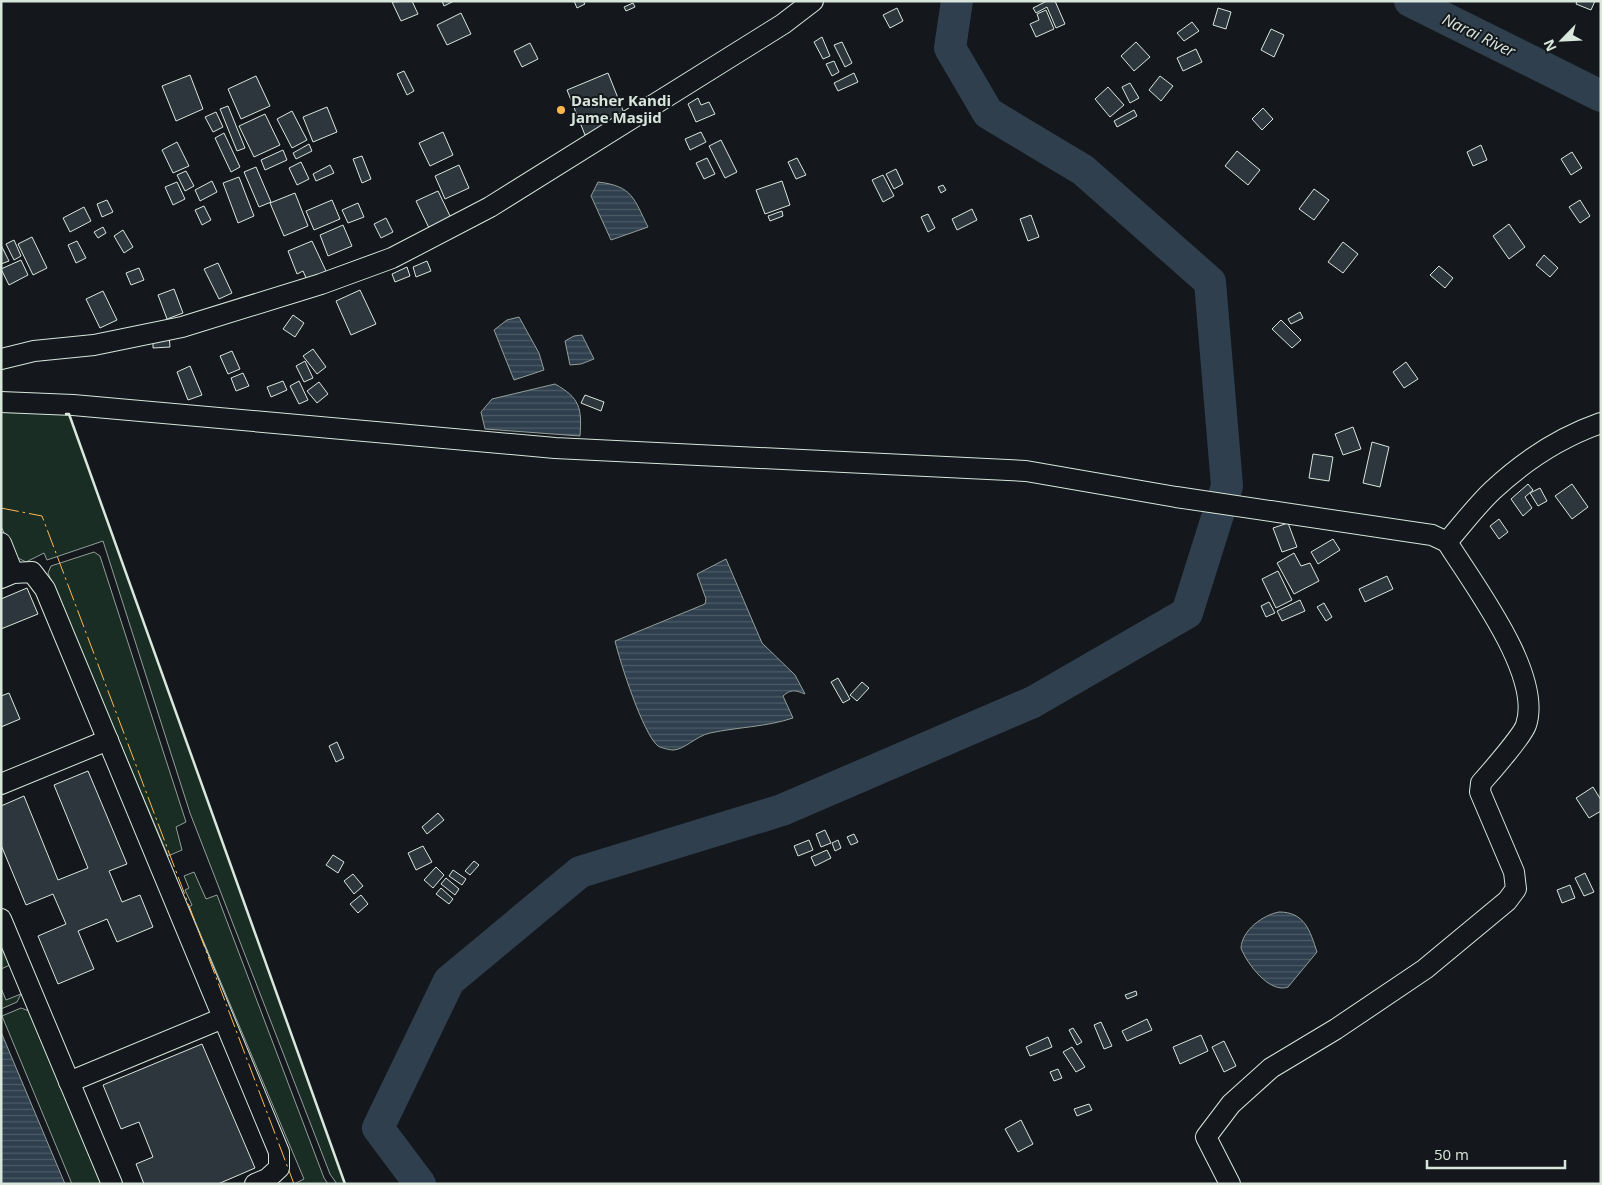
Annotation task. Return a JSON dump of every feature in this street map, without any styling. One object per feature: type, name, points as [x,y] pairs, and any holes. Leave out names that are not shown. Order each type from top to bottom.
[{"type":"street","points":[[1,359],[34,351],[94,345],[182,327],[321,284],[392,258],[490,207],[783,24],[813,1]]},
{"type":"street","points":[[1,402],[74,405],[555,448],[1026,471],[1439,539],[1488,605],[1520,663],[1528,702],[1526,726],[1481,783],[1480,792],[1514,872],[1516,890],[1507,900],[1425,969],[1336,1028],[1271,1068],[1232,1104],[1206,1136],[1230,1184]]},
{"type":"street","points":[[1439,539],[1493,490],[1536,455],[1577,431],[1601,423]]},
{"type":"street","points":[[1,544],[7,575],[32,572],[45,589],[279,1152],[278,1168],[267,1179],[256,1184]]},
{"type":"street","points":[[1,784],[108,740]]},
{"type":"street","points":[[1,919],[112,1184]]},
{"type":"street","points":[[69,1082],[223,1018]]},
{"type":"green space","points":[[1,411],[69,414],[345,1184],[337,1184],[330,1174],[190,813],[103,541],[47,560],[44,553],[26,562],[14,556],[1,526]]},
{"type":"green space","points":[[94,552],[100,556],[186,822],[176,827],[182,850],[168,856],[48,573],[51,566]]},
{"type":"green space","points":[[194,872],[206,899],[217,895],[324,1178],[328,1184],[294,1184],[304,1179],[189,907],[192,905],[185,890],[189,888],[184,876]]},
{"type":"green space","points":[[1,945],[10,965],[1,969]]},
{"type":"green space","points":[[1,988],[6,1000],[21,994],[17,1002],[1,1009]]},
{"type":"green space","points":[[21,1008],[29,1011],[101,1184],[72,1184],[2,1016]]},
{"type":"water","points":[[598,182],[619,187],[631,195],[648,227],[611,240],[591,196]]},
{"type":"water","points":[[519,317],[539,353],[544,370],[514,380],[494,330],[507,320]]},
{"type":"water","points":[[582,335],[594,359],[581,364],[570,365],[565,341],[574,336]]},
{"type":"water","points":[[555,384],[570,394],[578,405],[580,411],[580,436],[485,429],[481,412],[492,399]]},
{"type":"water","points":[[726,559],[762,643],[795,675],[805,694],[793,691],[783,696],[793,718],[710,733],[677,749],[672,750],[658,746],[652,739],[639,713],[615,641],[705,604],[706,599],[697,574]]},
{"type":"water","points":[[1279,912],[1295,915],[1301,919],[1309,930],[1317,952],[1288,987],[1281,988],[1267,982],[1260,976],[1248,962],[1241,948],[1245,935],[1254,924],[1266,916]]},
{"type":"water","points":[[1,1032],[65,1184],[1,1184]]},
{"type":"building","points":[[412,1],[418,14],[401,21],[392,2]]},
{"type":"building","points":[[442,1],[454,1],[444,6]]},
{"type":"building","points":[[574,1],[583,1],[585,4],[577,8]]},
{"type":"building","points":[[1047,1],[1055,1],[1065,24],[1056,28],[1047,7],[1036,13],[1033,8]]},
{"type":"building","points":[[1577,1],[1595,1],[1591,10],[1576,4]]},
{"type":"building","points":[[633,3],[635,7],[626,11],[624,7]]},
{"type":"building","points":[[897,8],[903,21],[890,28],[883,15]]},
{"type":"building","points":[[1218,8],[1231,12],[1226,29],[1213,25]]},
{"type":"building","points":[[1046,10],[1054,29],[1036,37],[1030,24],[1039,20],[1037,14]]},
{"type":"building","points":[[461,13],[471,34],[447,45],[437,25]]},
{"type":"building","points":[[1192,22],[1199,31],[1184,41],[1177,33]]},
{"type":"building","points":[[1271,29],[1284,35],[1274,57],[1261,50]]},
{"type":"building","points":[[822,37],[830,56],[823,59],[814,42]]},
{"type":"building","points":[[842,42],[852,63],[845,67],[834,45]]},
{"type":"building","points":[[1136,42],[1150,57],[1134,71],[1121,56]]},
{"type":"building","points":[[530,43],[538,59],[522,67],[514,51]]},
{"type":"building","points":[[1196,49],[1202,62],[1183,71],[1177,58]]},
{"type":"building","points":[[834,61],[839,72],[832,76],[826,64]]},
{"type":"building","points":[[404,71],[414,91],[407,95],[397,74]]},
{"type":"building","points":[[608,73],[626,118],[585,135],[567,90]]},
{"type":"building","points":[[854,73],[858,82],[838,91],[834,83]]},
{"type":"building","points":[[190,75],[203,109],[176,121],[162,86]]},
{"type":"building","points":[[256,76],[270,106],[241,119],[228,89]]},
{"type":"building","points":[[1160,76],[1173,86],[1161,101],[1149,90]]},
{"type":"building","points":[[1130,83],[1139,98],[1130,103],[1122,87]]},
{"type":"building","points":[[1108,87],[1124,105],[1110,117],[1095,99]]},
{"type":"building","points":[[698,98],[701,105],[709,102],[715,114],[696,122],[688,104]]},
{"type":"building","points":[[228,106],[245,148],[237,151],[220,109]]},
{"type":"building","points":[[327,107],[337,132],[313,142],[303,117]]},
{"type":"building","points":[[1263,108],[1273,119],[1262,130],[1252,119]]},
{"type":"building","points":[[1134,110],[1137,116],[1117,127],[1114,121]]},
{"type":"building","points":[[292,111],[307,140],[292,148],[277,119]]},
{"type":"building","points":[[216,112],[223,127],[213,132],[205,117]]},
{"type":"building","points":[[265,114],[280,145],[254,157],[239,126]]},
{"type":"building","points":[[443,132],[453,155],[430,166],[419,143]]},
{"type":"building","points":[[701,132],[706,142],[690,150],[685,139]]},
{"type":"building","points":[[224,133],[240,167],[231,172],[215,138]]},
{"type":"building","points":[[721,140],[737,172],[725,178],[709,146]]},
{"type":"building","points":[[177,142],[189,166],[173,173],[162,150]]},
{"type":"building","points":[[309,144],[312,151],[296,159],[293,153]]},
{"type":"building","points":[[1481,145],[1487,160],[1473,166],[1467,152]]},
{"type":"building","points":[[283,150],[287,160],[265,170],[261,160]]},
{"type":"building","points":[[1237,151],[1260,170],[1248,185],[1225,166]]},
{"type":"building","points":[[1572,152],[1582,168],[1571,175],[1561,159]]},
{"type":"building","points":[[362,156],[371,179],[362,183],[353,159]]},
{"type":"building","points":[[707,158],[715,174],[704,179],[696,163]]},
{"type":"building","points":[[797,158],[806,175],[796,179],[788,162]]},
{"type":"building","points":[[301,162],[309,179],[297,185],[289,168]]},
{"type":"building","points":[[330,165],[334,173],[316,181],[313,174]]},
{"type":"building","points":[[459,165],[469,188],[445,199],[435,176]]},
{"type":"building","points":[[256,167],[271,202],[259,207],[244,172]]},
{"type":"building","points":[[896,169],[903,184],[894,189],[886,174]]},
{"type":"building","points":[[186,171],[194,186],[185,191],[177,175]]},
{"type":"building","points":[[883,175],[894,196],[883,202],[872,180]]},
{"type":"building","points":[[239,177],[254,216],[238,223],[223,183]]},
{"type":"building","points":[[212,181],[217,192],[200,201],[195,190]]},
{"type":"building","points":[[782,181],[790,205],[765,214],[756,190]]},
{"type":"building","points":[[177,182],[185,199],[173,205],[165,187]]},
{"type":"building","points":[[943,185],[946,190],[941,193],[938,187]]},
{"type":"building","points":[[1314,189],[1329,200],[1314,220],[1299,209]]},
{"type":"building","points":[[438,191],[451,218],[429,228],[416,201]]},
{"type":"building","points":[[295,193],[308,226],[284,236],[270,203]]},
{"type":"building","points":[[107,200],[113,212],[102,217],[97,204]]},
{"type":"building","points":[[332,200],[340,219],[314,230],[306,211]]},
{"type":"building","points":[[1580,200],[1590,216],[1580,223],[1569,207]]},
{"type":"building","points":[[358,203],[364,217],[348,223],[342,210]]},
{"type":"building","points":[[204,206],[211,220],[202,225],[195,210]]},
{"type":"building","points":[[84,207],[91,221],[70,232],[63,218]]},
{"type":"building","points":[[972,209],[977,220],[957,230],[952,219]]},
{"type":"building","points":[[782,211],[783,216],[770,221],[768,216]]},
{"type":"building","points":[[928,214],[935,228],[928,232],[921,217]]},
{"type":"building","points":[[1031,215],[1039,237],[1028,241],[1020,219]]},
{"type":"building","points":[[386,218],[393,232],[381,238],[374,224]]},
{"type":"building","points":[[1509,224],[1525,247],[1509,259],[1493,236]]},
{"type":"building","points":[[343,225],[352,246],[328,256],[320,235]]},
{"type":"building","points":[[103,227],[106,233],[98,238],[94,232]]},
{"type":"building","points":[[123,230],[133,247],[124,253],[114,236]]},
{"type":"building","points":[[32,237],[47,268],[33,275],[18,244]]},
{"type":"building","points":[[14,240],[21,256],[14,260],[6,244]]},
{"type":"building","points":[[77,241],[86,258],[76,263],[68,245]]},
{"type":"building","points":[[312,241],[326,271],[307,280],[303,271],[297,274],[288,251]]},
{"type":"building","points":[[1343,242],[1358,254],[1343,273],[1328,262]]},
{"type":"building","points":[[1,245],[9,261],[1,264]]},
{"type":"building","points":[[1544,255],[1558,268],[1550,277],[1536,265]]},
{"type":"building","points":[[21,260],[28,275],[9,285],[1,269]]},
{"type":"building","points":[[427,261],[431,271],[416,277],[413,267]]},
{"type":"building","points":[[218,263],[232,293],[219,299],[204,269]]},
{"type":"building","points":[[1439,266],[1453,278],[1445,288],[1430,275]]},
{"type":"building","points":[[407,267],[410,276],[395,282],[392,274]]},
{"type":"building","points":[[139,268],[144,280],[131,285],[126,273]]},
{"type":"building","points":[[174,289],[183,313],[167,319],[158,295]]},
{"type":"building","points":[[360,290],[376,324],[351,335],[336,301]]},
{"type":"building","points":[[103,291],[117,320],[100,328],[86,299]]},
{"type":"building","points":[[1300,312],[1303,318],[1291,324],[1288,319]]},
{"type":"building","points":[[293,315],[304,323],[295,337],[283,329]]},
{"type":"building","points":[[1281,320],[1301,340],[1292,348],[1272,329]]},
{"type":"building","points":[[169,334],[170,347],[153,348],[153,335]]},
{"type":"building","points":[[313,349],[326,367],[317,374],[303,356]]},
{"type":"building","points":[[232,351],[240,369],[228,374],[220,356]]},
{"type":"building","points":[[305,361],[313,378],[304,382],[296,366]]},
{"type":"building","points":[[1406,362],[1418,379],[1404,388],[1393,372]]},
{"type":"building","points":[[190,366],[202,395],[188,400],[177,372]]},
{"type":"building","points":[[243,373],[249,386],[236,391],[231,378]]},
{"type":"building","points":[[283,381],[287,390],[271,397],[267,387]]},
{"type":"building","points":[[299,381],[308,400],[299,404],[290,386]]},
{"type":"building","points":[[319,382],[328,394],[317,403],[307,391]]},
{"type":"building","points":[[585,395],[604,402],[601,411],[581,403]]},
{"type":"building","points":[[1353,427],[1361,449],[1343,455],[1335,434]]},
{"type":"building","points":[[1372,442],[1389,447],[1380,487],[1363,483]]},
{"type":"building","points":[[1313,454],[1333,457],[1329,481],[1309,478]]},
{"type":"building","points":[[1528,484],[1533,490],[1525,497],[1532,508],[1523,516],[1511,499]]},
{"type":"building","points":[[1572,484],[1588,507],[1572,519],[1555,496]]},
{"type":"building","points":[[1540,488],[1547,501],[1538,506],[1530,493]]},
{"type":"building","points":[[1499,519],[1508,532],[1499,539],[1490,526]]},
{"type":"building","points":[[1288,523],[1297,547],[1282,552],[1273,528]]},
{"type":"building","points":[[1333,539],[1340,550],[1318,564],[1311,552]]},
{"type":"building","points":[[1294,553],[1301,566],[1310,563],[1319,581],[1294,594],[1277,563]]},
{"type":"building","points":[[1278,571],[1292,600],[1276,608],[1262,579]]},
{"type":"building","points":[[1387,576],[1393,589],[1365,602],[1359,589]]},
{"type":"building","points":[[27,588],[38,614],[1,629],[1,599]]},
{"type":"building","points":[[1300,600],[1305,611],[1282,621],[1277,611]]},
{"type":"building","points":[[1269,602],[1275,613],[1266,617],[1261,606]]},
{"type":"building","points":[[1324,603],[1332,617],[1326,621],[1317,607]]},
{"type":"building","points":[[838,678],[850,699],[843,703],[831,682]]},
{"type":"building","points":[[862,682],[869,688],[857,701],[850,695]]},
{"type":"building","points":[[9,693],[20,719],[1,727],[1,696]]},
{"type":"building","points":[[337,742],[344,758],[336,762],[329,746]]},
{"type":"building","points":[[88,771],[127,864],[109,871],[122,902],[140,895],[153,927],[117,942],[107,919],[78,931],[94,969],[58,984],[38,936],[66,924],[53,894],[26,905],[1,845],[1,806],[24,796],[58,880],[88,868],[54,785]]},
{"type":"building","points":[[1593,787],[1601,800],[1601,811],[1589,818],[1576,798]]},
{"type":"building","points":[[438,813],[444,820],[427,834],[422,827]]},
{"type":"building","points":[[825,830],[831,843],[821,847],[816,834]]},
{"type":"building","points":[[854,834],[858,842],[851,845],[847,837]]},
{"type":"building","points":[[809,840],[813,850],[798,856],[794,846]]},
{"type":"building","points":[[838,840],[841,848],[835,851],[832,843]]},
{"type":"building","points":[[423,846],[432,862],[416,870],[408,853]]},
{"type":"building","points":[[827,850],[831,858],[815,866],[811,857]]},
{"type":"building","points":[[333,855],[344,862],[338,873],[326,865]]},
{"type":"building","points":[[474,861],[479,865],[470,875],[465,871]]},
{"type":"building","points":[[436,867],[444,875],[433,888],[424,880]]},
{"type":"building","points":[[453,870],[466,879],[462,885],[449,876]]},
{"type":"building","points":[[1585,873],[1594,892],[1584,896],[1575,878]]},
{"type":"building","points":[[353,874],[363,886],[354,894],[344,881]]},
{"type":"building","points":[[446,878],[459,889],[455,895],[441,884]]},
{"type":"building","points":[[1570,885],[1575,898],[1562,903],[1557,890]]},
{"type":"building","points":[[441,888],[453,899],[449,904],[436,894]]},
{"type":"building","points":[[361,895],[368,904],[358,913],[350,904]]},
{"type":"building","points":[[1136,991],[1137,995],[1127,999],[1125,995]]},
{"type":"building","points":[[1147,1019],[1152,1030],[1127,1041],[1122,1031]]},
{"type":"building","points":[[1101,1022],[1112,1046],[1104,1049],[1094,1025]]},
{"type":"building","points":[[1073,1028],[1082,1042],[1077,1045],[1069,1030]]},
{"type":"building","points":[[1201,1035],[1208,1051],[1180,1064],[1173,1047]]},
{"type":"building","points":[[1048,1037],[1052,1047],[1030,1056],[1026,1047]]},
{"type":"building","points":[[1224,1041],[1236,1066],[1224,1072],[1212,1047]]},
{"type":"building","points":[[202,1044],[255,1168],[218,1184],[144,1184],[136,1164],[153,1157],[139,1122],[121,1129],[103,1085]]},
{"type":"building","points":[[1072,1047],[1085,1067],[1076,1072],[1063,1052]]},
{"type":"building","points":[[1058,1069],[1062,1078],[1054,1081],[1050,1072]]},
{"type":"building","points":[[1089,1104],[1092,1110],[1077,1116],[1074,1109]]},
{"type":"building","points":[[1021,1120],[1033,1144],[1018,1152],[1005,1129]]},
{"type":"waterway","points":[[420,1184],[378,1128],[449,981],[580,872],[782,810],[1033,702],[1187,613],[1227,486],[1210,282],[1083,170],[988,113],[950,48],[957,1]]},
{"type":"waterway","name":"Narai River","points":[[1410,1],[1601,96]]},
{"type":"wall","points":[[66,414],[69,414],[345,1184]]},
{"type":"power","points":[[1,508],[42,516],[294,1184]]},
{"type":"place","name":"Dasher Kandi Jame Masjid","points":[[561,110]]}]
